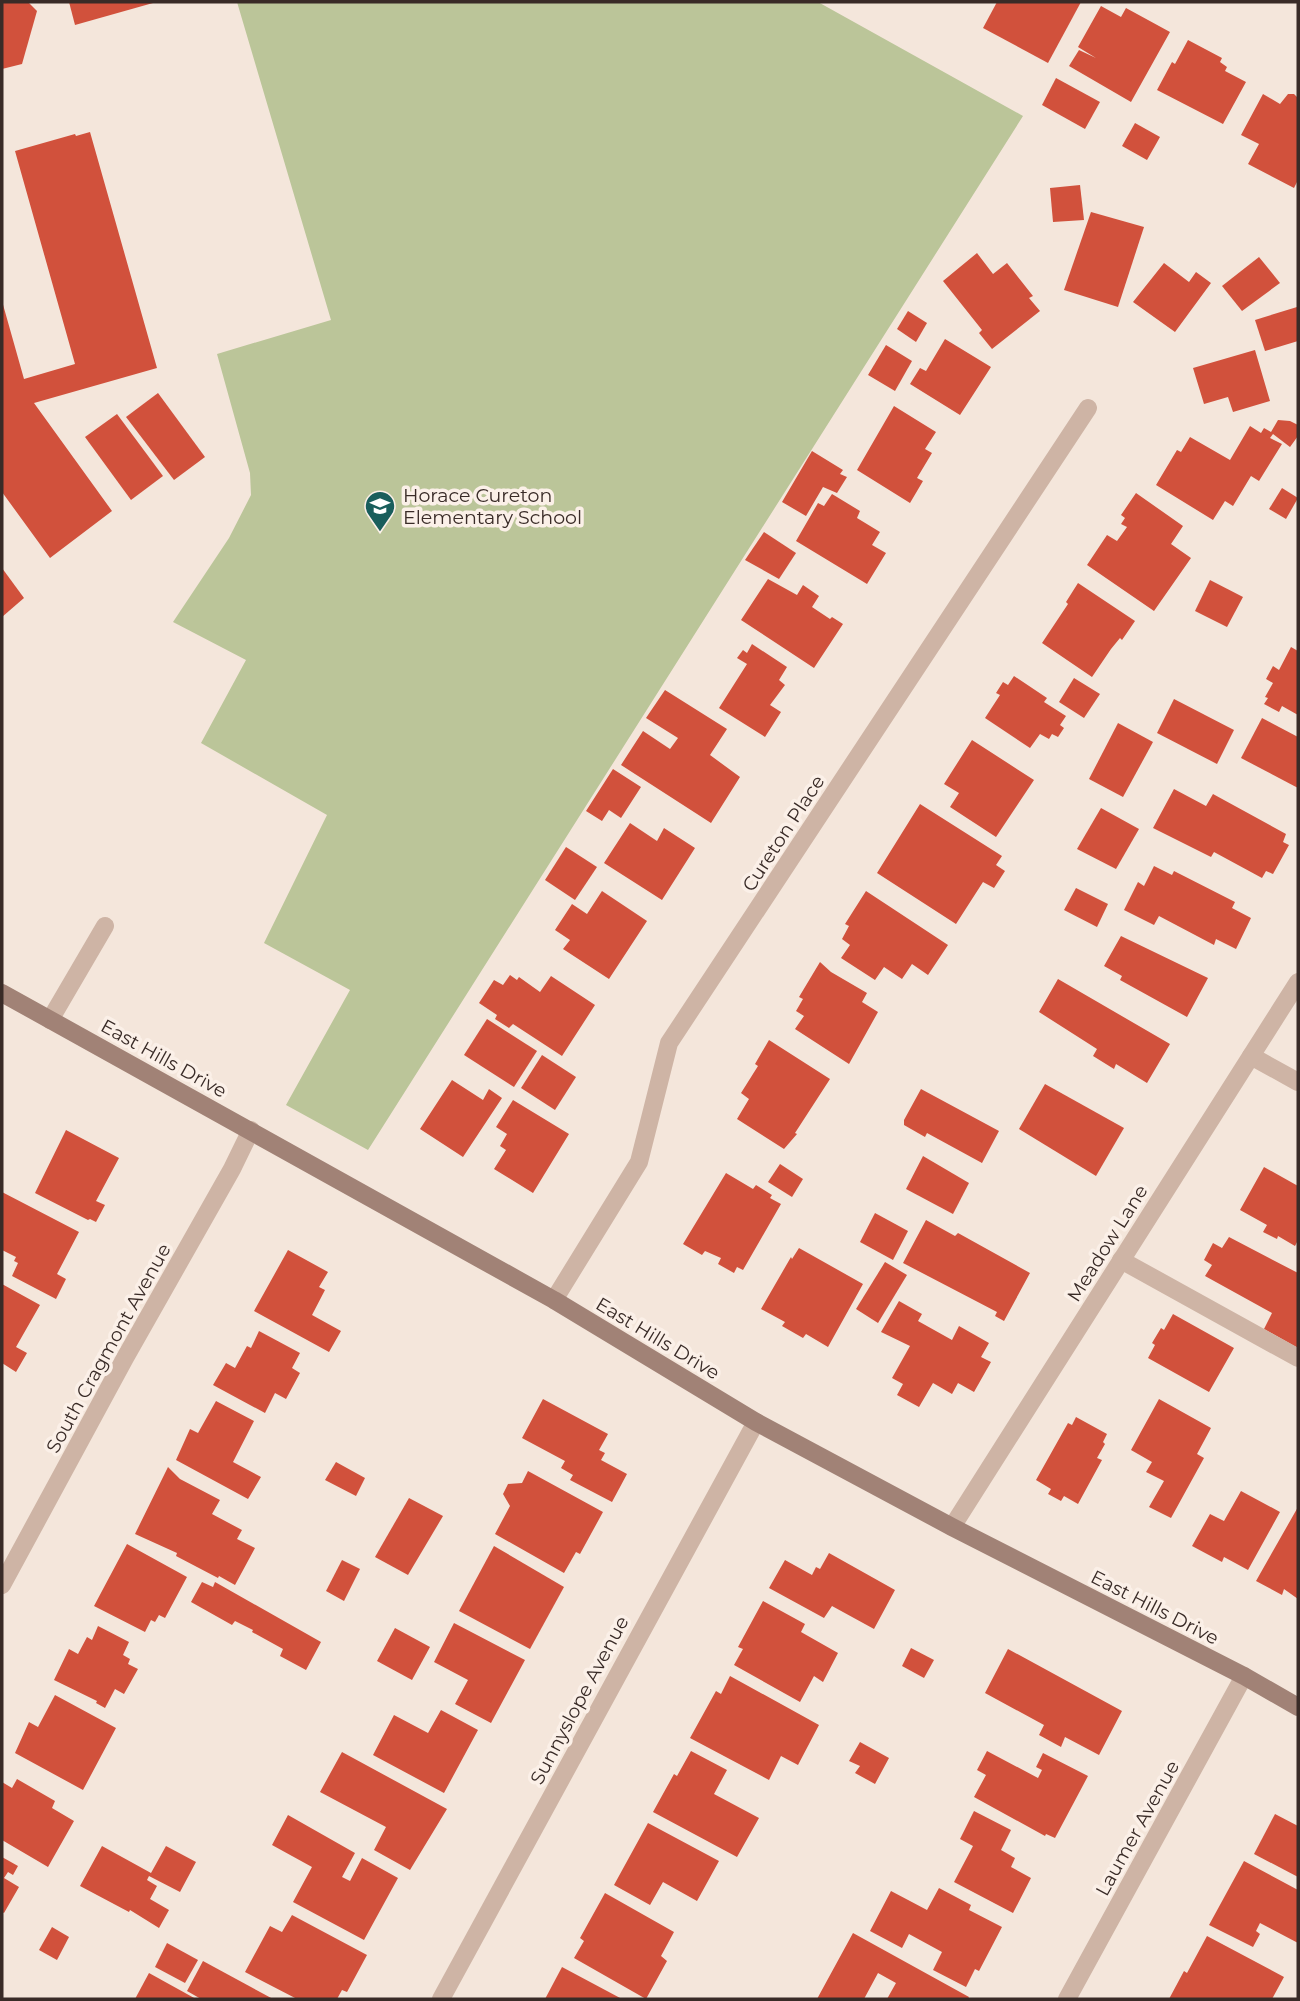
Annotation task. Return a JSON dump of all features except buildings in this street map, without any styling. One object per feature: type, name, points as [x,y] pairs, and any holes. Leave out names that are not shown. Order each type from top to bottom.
[{"type":"street","name":"Cureton Place","points":[[554,1300],[639,1162],[669,1043],[1088,408]]},
{"type":"street","points":[[50,1020],[105,926]]},
{"type":"street","name":"Meadow Lane","points":[[952,1527],[1298,982]]},
{"type":"street","name":"East Hills Drive","points":[[2,993],[554,1300],[756,1422],[952,1527],[1244,1676],[1298,1707]]},
{"type":"street","points":[[1251,1056],[1298,1082]]},
{"type":"street","name":"South Cragmont Avenue","points":[[2,1585],[251,1130]]},
{"type":"street","points":[[1121,1260],[1298,1358]]},
{"type":"street","name":"Sunnyslope Avenue","points":[[441,1999],[756,1422]]},
{"type":"street","name":"Laumer Avenue","points":[[1067,1999],[1244,1676]]},
{"type":"green space","name":"Horace Cureton Elementary School","points":[[237,2],[818,2],[1023,116],[368,1150],[286,1105],[350,990],[264,943],[327,815],[201,743],[246,660],[173,622],[229,538],[251,495],[250,473],[217,354],[331,320]]},
{"type":"place","name":"Horace Cureton Elementary School","points":[[380,533]]}]
